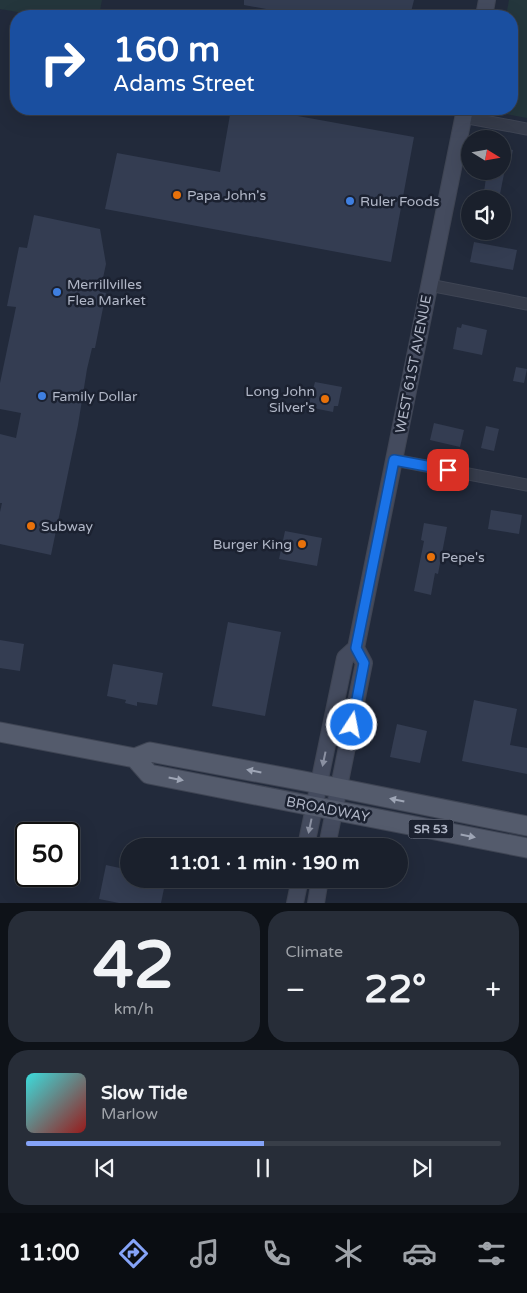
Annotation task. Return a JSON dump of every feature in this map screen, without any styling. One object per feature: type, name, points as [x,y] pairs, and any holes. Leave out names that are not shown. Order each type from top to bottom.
[{"type":"main road","name":"WEST 61ST AVENUE","points":[[308,838],[345,658],[356,648],[464,115]]},
{"type":"main road","name":"WEST 61ST AVENUE","points":[[329,838],[364,663],[356,648]]},
{"type":"main road","name":"BROADWAY","points":[[0,732],[135,758],[150,752],[527,826]]},
{"type":"main road","name":"BROADWAY","points":[[135,758],[149,774],[527,848]]},
{"type":"main road","points":[[295,903],[298,888]]},
{"type":"main road","points":[[316,903],[318,888]]},
{"type":"street","points":[[472,115],[527,129]]},
{"type":"street","points":[[429,286],[527,304]]},
{"type":"street","points":[[394,460],[527,484]]},
{"type":"shaded area","points":[[0,0],[102,0],[100,10],[10,11],[0,9]]},
{"type":"shaded area","points":[[509,0],[527,0],[527,118],[511,115],[518,115],[518,10],[507,10]]},
{"type":"building","points":[[244,0],[414,0],[412,10],[271,10],[244,5]]},
{"type":"building","points":[[230,115],[292,115],[414,137],[391,262],[105,209],[117,153],[220,172]]},
{"type":"building","points":[[486,180],[503,180],[501,190],[484,190]]},
{"type":"building","points":[[34,215],[100,229],[106,264],[100,292],[106,293],[95,348],[92,348],[87,369],[78,425],[51,555],[0,544],[0,512],[2,503],[0,503],[0,434],[16,438],[21,413],[0,409],[0,383],[16,307],[7,306],[19,247],[27,248]]},
{"type":"building","points":[[474,242],[517,250],[513,270],[470,262]]},
{"type":"building","points":[[462,324],[487,330],[482,355],[453,349],[457,327],[461,328]]},
{"type":"building","points":[[516,367],[527,369],[524,383],[513,381]]},
{"type":"building","name":"Long John Silver's","points":[[315,382],[342,387],[338,406],[334,406],[333,412],[308,407]]},
{"type":"building","points":[[434,423],[464,430],[460,447],[430,440]]},
{"type":"building","points":[[486,426],[499,429],[494,451],[481,448]]},
{"type":"building","points":[[491,510],[522,515],[519,534],[488,529]]},
{"type":"building","name":"Pepe's","points":[[424,523],[447,527],[438,574],[435,573],[431,595],[414,591],[424,541],[421,540]]},
{"type":"building","name":"Burger King","points":[[285,531],[322,538],[317,566],[279,559]]},
{"type":"building","points":[[228,622],[281,632],[265,716],[212,706]]},
{"type":"building","points":[[0,640],[24,644],[20,671],[0,668]]},
{"type":"building","points":[[113,664],[163,673],[157,705],[137,702],[137,706],[125,703],[126,700],[107,696]]},
{"type":"building","points":[[474,700],[517,709],[510,745],[527,748],[527,774],[462,761]]},
{"type":"building","points":[[397,724],[427,731],[420,763],[390,757]]},
{"type":"building","points":[[106,865],[120,868],[120,888],[164,888],[161,903],[119,903],[99,899]]},
{"type":"place","name":"Papa John's","points":[[177,195]]},
{"type":"place","name":"Ruler Foods","points":[[350,201]]},
{"type":"place","name":"Merrillvilles Flea Market","points":[[57,292]]},
{"type":"place","name":"Family Dollar","points":[[42,396]]},
{"type":"place","name":"Long John Silver's","points":[[325,399]]},
{"type":"place","name":"Subway","points":[[31,526]]},
{"type":"place","name":"Burger King","points":[[302,544]]},
{"type":"place","name":"Pepe's","points":[[431,557]]},
{"type":"route","points":[[352,725],[364,663],[356,648],[394,460],[448,470]]}]
